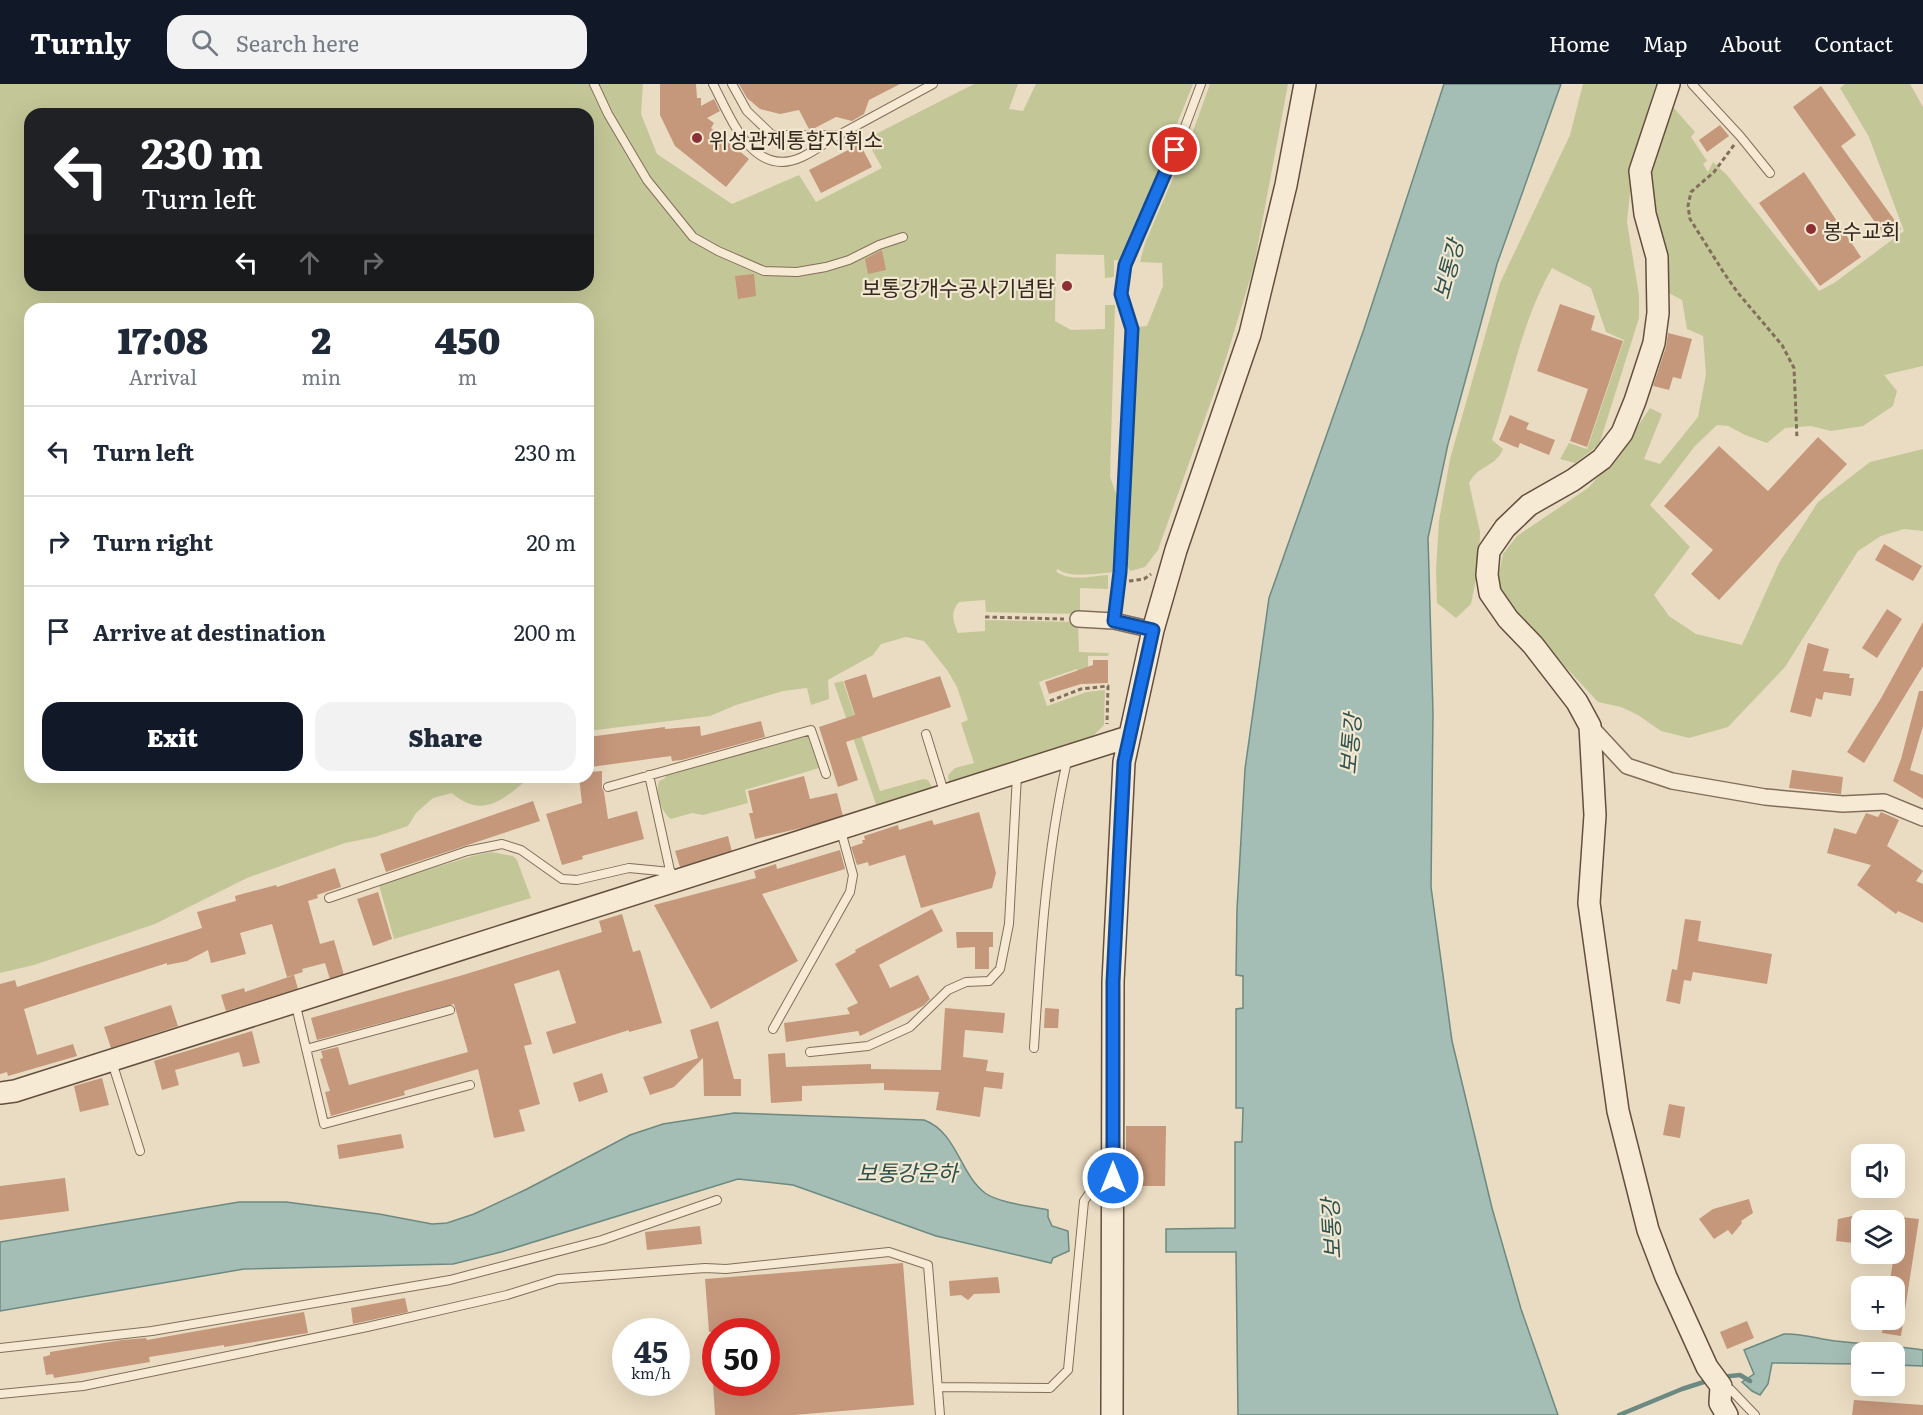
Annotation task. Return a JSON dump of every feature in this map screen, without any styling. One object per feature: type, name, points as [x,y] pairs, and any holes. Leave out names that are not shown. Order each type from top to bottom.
[{"type":"street","points":[[1112,1415],[1113,982],[1124,762],[1153,630],[1176,550],[1250,334],[1282,206],[1305,84]]},
{"type":"street","points":[[1669,84],[1641,171],[1645,214],[1657,257],[1658,313],[1654,343],[1635,401],[1622,433],[1602,459],[1573,480],[1529,505],[1505,528],[1489,551],[1487,575],[1490,593],[1508,619],[1533,645],[1577,702],[1590,726],[1627,766],[1672,782],[1765,797],[1843,804],[1884,802],[1923,818]]},
{"type":"street","points":[[1078,619],[1114,621],[1153,630]]},
{"type":"street","points":[[1590,726],[1595,815],[1590,903],[1618,1111],[1648,1230],[1666,1277],[1707,1367],[1717,1382],[1720,1403],[1726,1415]]},
{"type":"street","points":[[0,1093],[15,1091],[295,1005],[672,878],[841,829],[1128,737]]},
{"type":"lane","points":[[594,84],[608,114],[647,180],[693,237],[718,251],[764,271],[797,272],[849,260],[879,245],[903,237]]},
{"type":"lane","points":[[713,84],[744,140],[757,154],[773,163],[801,158],[933,84]]},
{"type":"lane","points":[[732,84],[747,111],[772,135],[839,135]]},
{"type":"lane","points":[[1114,621],[1120,572],[1132,329],[1121,294],[1125,265],[1183,132],[1201,84]]},
{"type":"lane","points":[[1692,84],[1740,136],[1770,173]]},
{"type":"lane","points":[[608,787],[811,730],[826,774]]},
{"type":"lane","points":[[926,734],[945,796]]},
{"type":"lane","points":[[1034,1048],[1040,954],[1057,804],[1068,756]]},
{"type":"lane","points":[[810,1052],[868,1046],[910,1027],[948,990],[966,982],[989,981],[1000,969],[1009,924],[1017,773]]},
{"type":"lane","points":[[329,898],[467,851],[502,843],[521,850],[561,879],[577,880],[629,868],[672,878],[649,775]]},
{"type":"lane","points":[[773,1029],[850,891],[854,875],[841,829]]},
{"type":"lane","points":[[295,1005],[324,1124],[470,1085]]},
{"type":"lane","points":[[306,1048],[450,1010]]},
{"type":"lane","points":[[111,1061],[140,1151]]},
{"type":"lane","points":[[938,1387],[1050,1388],[1068,1370],[1084,1200],[1114,1157]]},
{"type":"lane","points":[[0,1348],[152,1331],[450,1280],[602,1240],[717,1200]]},
{"type":"lane","points":[[0,1394],[94,1384],[507,1295],[558,1279],[705,1268],[726,1269],[889,1252],[928,1265],[940,1415]]},
{"type":"lane","points":[[1717,1382],[1730,1389],[1755,1415]]},
{"type":"path","points":[[1740,136],[1722,164],[1692,192],[1688,206],[1690,219],[1738,293],[1782,345],[1794,368],[1797,439]]},
{"type":"path","points":[[985,617],[1078,619]]},
{"type":"green space","points":[[0,84],[643,84],[641,114],[657,154],[732,204],[799,175],[816,202],[882,168],[866,139],[974,84],[1018,84],[1009,109],[1023,111],[1036,84],[1193,84],[1124,261],[1114,260],[1114,277],[1105,278],[1104,255],[1056,254],[1055,321],[1071,330],[1105,329],[1105,305],[1115,305],[1110,477],[1118,499],[1116,572],[1077,575],[1058,569],[1056,571],[1074,577],[1108,575],[1108,589],[1080,588],[1080,614],[986,612],[985,600],[959,602],[953,613],[958,633],[985,631],[985,620],[1078,622],[1079,652],[1109,653],[1108,656],[1088,656],[1088,684],[1082,684],[1077,669],[1039,682],[1047,706],[1087,692],[1105,690],[1104,725],[1084,741],[949,784],[948,775],[955,768],[974,763],[961,723],[968,720],[957,687],[947,670],[924,641],[906,637],[881,644],[873,655],[828,680],[829,699],[811,705],[807,688],[783,691],[736,705],[710,716],[594,730],[594,303],[24,303],[24,783],[523,783],[502,799],[483,806],[463,801],[452,793],[433,798],[416,813],[408,826],[375,837],[345,843],[247,878],[155,924],[34,965],[0,973]]},
{"type":"green space","points":[[1210,84],[1288,84],[1254,266],[1224,365],[1158,550],[1145,567],[1130,571],[1126,564],[1136,327],[1147,326],[1163,286],[1162,263],[1140,262],[1145,243],[1192,134]]},
{"type":"green space","points":[[1583,84],[1656,84],[1634,154],[1627,222],[1639,295],[1639,318],[1599,445],[1575,463],[1560,459],[1569,443],[1587,449],[1624,340],[1606,332],[1591,288],[1552,268],[1532,310],[1492,440],[1503,449],[1496,460],[1477,472],[1469,483],[1480,532],[1479,564],[1471,604],[1456,618],[1437,603],[1436,570],[1439,521],[1450,459],[1500,283],[1570,135]]},
{"type":"green space","points":[[1845,84],[1910,84],[1923,107],[1923,366],[1884,375],[1897,391],[1893,406],[1863,426],[1831,431],[1811,426],[1785,428],[1767,443],[1728,426],[1717,425],[1695,446],[1650,505],[1690,547],[1654,595],[1669,616],[1696,634],[1742,645],[1779,563],[1818,502],[1870,462],[1923,449],[1923,531],[1904,529],[1881,536],[1858,551],[1785,667],[1728,727],[1689,738],[1661,731],[1638,715],[1621,707],[1598,702],[1560,661],[1532,626],[1505,601],[1498,579],[1503,554],[1517,536],[1588,488],[1620,453],[1650,408],[1662,414],[1644,459],[1660,464],[1698,417],[1706,374],[1703,336],[1687,329],[1682,300],[1665,291],[1649,202],[1652,172],[1673,107],[1695,132],[1691,137],[1707,161],[1703,164],[1708,172],[1713,162],[1727,175],[1819,291],[1834,283],[1904,231],[1869,137],[1840,88]]},
{"type":"green space","points":[[843,681],[880,791],[923,779],[928,780],[933,789],[877,807],[834,683]]},
{"type":"green space","points":[[807,734],[819,768],[745,790],[748,803],[703,815],[692,813],[671,819],[662,807],[658,796],[658,786],[659,781],[665,778],[667,771]]},
{"type":"green space","points":[[492,852],[513,856],[517,860],[531,898],[394,939],[379,885]]},
{"type":"water","name":"보통강","points":[[1444,84],[1561,84],[1497,264],[1448,444],[1428,538],[1433,713],[1431,887],[1452,1041],[1492,1208],[1521,1309],[1558,1415],[1238,1415],[1236,1252],[1166,1252],[1166,1229],[1235,1228],[1235,1142],[1242,1142],[1243,1108],[1236,1108],[1236,1009],[1243,1008],[1243,976],[1236,975],[1237,909],[1245,769],[1269,598],[1364,329]]},
{"type":"water","name":"보통강운하","points":[[734,1113],[924,1120],[944,1134],[969,1175],[985,1193],[1006,1202],[1048,1210],[1052,1226],[1068,1231],[1069,1251],[1053,1258],[1051,1263],[936,1236],[793,1185],[738,1179],[501,1252],[453,1264],[244,1269],[0,1311],[0,1242],[239,1202],[286,1202],[379,1214],[432,1224],[447,1223],[474,1214],[527,1189],[630,1135],[663,1124]]},
{"type":"water","points":[[1784,1334],[1804,1335],[1851,1343],[1851,1364],[1772,1363],[1768,1384],[1760,1395],[1742,1382],[1754,1374],[1744,1350]]},
{"type":"water","points":[[1905,1348],[1923,1350],[1923,1366],[1905,1365]]},
{"type":"building","points":[[660,84],[696,84],[697,98],[701,98],[701,106],[714,99],[720,111],[707,118],[714,123],[711,128],[749,159],[726,187],[675,146],[660,115]]},
{"type":"building","points":[[739,84],[900,84],[869,100],[864,114],[852,121],[836,117],[809,129],[799,110],[780,114],[760,109],[747,98]]},
{"type":"building","points":[[1821,86],[1856,135],[1841,146],[1901,229],[1887,239],[1793,107]]},
{"type":"building","points":[[1720,125],[1729,136],[1707,152],[1699,140]]},
{"type":"building","points":[[860,144],[872,167],[821,193],[809,170]]},
{"type":"building","name":"봉수교회","points":[[1804,172],[1861,257],[1820,286],[1759,203]]},
{"type":"building","points":[[882,250],[886,270],[868,274],[865,259]]},
{"type":"building","points":[[754,274],[756,296],[738,299],[735,276]]},
{"type":"building","points":[[1560,304],[1595,316],[1591,330],[1623,341],[1587,447],[1570,441],[1588,389],[1537,371]]},
{"type":"building","points":[[1668,333],[1692,339],[1681,379],[1673,377],[1669,390],[1653,386],[1666,347]]},
{"type":"building","points":[[1510,415],[1529,423],[1526,429],[1555,440],[1549,455],[1520,443],[1518,448],[1499,440]]},
{"type":"building","points":[[1818,437],[1847,464],[1719,600],[1691,574],[1713,550],[1664,506],[1719,446],[1768,491]]},
{"type":"building","points":[[1884,544],[1922,566],[1913,581],[1875,560]]},
{"type":"building","points":[[1887,609],[1902,619],[1877,658],[1862,648]]},
{"type":"building","points":[[1923,622],[1923,666],[1864,763],[1847,752],[1880,700]]},
{"type":"building","points":[[1808,643],[1829,649],[1823,671],[1850,674],[1849,678],[1854,678],[1851,696],[1824,692],[1822,700],[1816,698],[1811,717],[1790,712]]},
{"type":"building","points":[[1093,660],[1108,660],[1108,683],[1081,684],[1049,694],[1045,682],[1093,665]]},
{"type":"building","points":[[866,674],[873,698],[940,676],[951,707],[846,742],[858,780],[838,787],[819,727],[855,715],[844,681]]},
{"type":"building","points":[[1919,691],[1923,691],[1923,726],[1910,770],[1923,775],[1923,799],[1893,781]]},
{"type":"building","points":[[761,721],[765,737],[682,760],[672,761],[671,756],[594,767],[594,736],[665,727],[665,729],[700,726],[701,736]]},
{"type":"building","points":[[1792,770],[1843,777],[1841,794],[1789,788]]},
{"type":"building","points":[[602,771],[602,788],[608,819],[637,811],[644,839],[582,856],[583,859],[562,865],[546,814],[582,803],[580,783],[594,783],[594,772]]},
{"type":"building","points":[[804,776],[810,799],[837,793],[843,816],[755,839],[749,813],[753,813],[748,791]]},
{"type":"building","points":[[533,801],[540,821],[386,872],[380,854]]},
{"type":"building","points":[[979,812],[996,873],[992,888],[921,908],[905,855],[869,866],[868,862],[857,865],[851,847],[863,843],[864,836],[898,825],[899,830],[932,820],[934,825]]},
{"type":"building","points":[[1881,812],[1899,820],[1887,846],[1923,871],[1916,881],[1923,884],[1923,923],[1898,911],[1896,914],[1857,885],[1871,865],[1827,853],[1834,828],[1856,834],[1866,813],[1878,817]]},
{"type":"building","points":[[728,836],[732,852],[680,867],[675,851]]},
{"type":"building","points":[[840,850],[845,869],[762,894],[798,961],[711,1009],[654,905],[756,878],[754,871],[776,864],[777,869]]},
{"type":"building","points":[[335,868],[341,887],[317,895],[318,898],[308,901],[320,944],[334,940],[344,975],[330,979],[325,963],[302,969],[303,972],[287,977],[272,924],[240,933],[246,954],[211,963],[208,950],[187,961],[167,965],[167,963],[24,1009],[37,1055],[73,1044],[77,1056],[8,1076],[7,1072],[0,1074],[0,984],[15,980],[17,987],[202,928],[197,912],[236,901],[235,896],[276,885],[277,887]]},
{"type":"building","points":[[378,892],[392,939],[373,946],[357,899]]},
{"type":"building","points":[[932,909],[943,931],[879,965],[890,988],[918,975],[930,999],[923,1006],[860,1036],[858,1031],[786,1042],[784,1023],[850,1014],[847,1008],[858,1003],[835,964],[856,952],[855,950]]},
{"type":"building","points":[[622,914],[633,952],[640,950],[662,1023],[629,1032],[629,1030],[553,1054],[546,1032],[576,1023],[559,970],[514,984],[532,1044],[524,1046],[540,1104],[519,1110],[525,1131],[494,1138],[478,1069],[404,1091],[405,1095],[331,1116],[325,1092],[330,1091],[320,1059],[323,1058],[321,1051],[338,1047],[349,1085],[468,1052],[454,1004],[317,1040],[311,1018],[463,975],[602,932],[599,921]]},
{"type":"building","points":[[1685,919],[1701,921],[1698,941],[1772,954],[1767,984],[1693,972],[1691,981],[1684,980],[1680,1004],[1666,1001],[1672,969],[1677,970]]},
{"type":"building","points":[[956,932],[993,932],[993,947],[989,947],[989,969],[975,969],[975,947],[957,948]]},
{"type":"building","points":[[294,975],[298,989],[226,1011],[221,995],[244,988],[245,992]]},
{"type":"building","points":[[171,1005],[178,1026],[111,1048],[104,1027]]},
{"type":"building","points":[[945,1008],[1005,1013],[1003,1033],[965,1030],[963,1057],[988,1060],[986,1071],[1004,1073],[1002,1089],[984,1087],[980,1117],[936,1110],[939,1092],[884,1090],[884,1083],[802,1086],[802,1101],[771,1103],[768,1054],[785,1053],[786,1067],[871,1064],[871,1069],[941,1070]]},
{"type":"building","points":[[1045,1008],[1059,1009],[1058,1028],[1044,1028]]},
{"type":"building","points":[[718,1021],[734,1079],[741,1079],[741,1096],[704,1096],[703,1058],[674,1087],[650,1095],[643,1077],[698,1058],[690,1030]]},
{"type":"building","points":[[252,1031],[260,1063],[243,1067],[239,1052],[175,1070],[179,1085],[162,1090],[154,1061]]},
{"type":"building","points":[[602,1073],[608,1092],[579,1102],[573,1083]]},
{"type":"building","points":[[102,1078],[109,1105],[80,1112],[74,1086]]},
{"type":"building","points":[[1669,1104],[1685,1107],[1680,1138],[1663,1135]]},
{"type":"building","points":[[1126,1126],[1166,1126],[1165,1186],[1126,1186]]},
{"type":"building","points":[[401,1134],[404,1148],[339,1159],[337,1145]]},
{"type":"building","points":[[65,1178],[69,1211],[0,1220],[0,1186]]},
{"type":"building","points":[[1749,1199],[1753,1213],[1741,1221],[1742,1223],[1732,1235],[1728,1230],[1714,1239],[1699,1219],[1713,1209]]},
{"type":"building","points":[[1851,1216],[1851,1243],[1836,1241],[1838,1219]]},
{"type":"building","points":[[1905,1218],[1919,1219],[1905,1310],[1905,1276],[1891,1276],[1893,1264],[1905,1264]]},
{"type":"building","points":[[700,1226],[702,1244],[647,1250],[645,1232]]},
{"type":"building","points":[[903,1263],[914,1405],[794,1415],[715,1415],[714,1396],[780,1396],[780,1318],[708,1318],[705,1279]]},
{"type":"building","points":[[998,1277],[1000,1293],[974,1294],[968,1300],[961,1295],[950,1296],[949,1281]]},
{"type":"building","points":[[405,1298],[408,1312],[353,1324],[351,1308]]},
{"type":"building","points":[[304,1312],[308,1333],[149,1357],[150,1362],[54,1378],[53,1374],[46,1375],[43,1357],[50,1355],[50,1352],[122,1340],[146,1338],[147,1340]]},
{"type":"building","points":[[1747,1321],[1754,1338],[1727,1349],[1720,1332]]},
{"type":"building","points":[[1882,1330],[1902,1330],[1901,1336],[1882,1333]]},
{"type":"building","points":[[1854,1400],[1923,1405],[1923,1415],[1852,1415]]},
{"type":"waterway","points":[[1721,1377],[1740,1375],[1750,1381]]},
{"type":"waterway","points":[[1619,1415],[1710,1380]]},
{"type":"place","name":"위성관제통합지휘소","points":[[697,138]]},
{"type":"place","name":"봉수교회","points":[[1811,229]]},
{"type":"place","name":"보통강개수공사기념탑","points":[[1067,286]]},
{"type":"route","points":[[1113,1178],[1113,982],[1124,762],[1153,630],[1114,621],[1120,572],[1132,329],[1121,294],[1125,265],[1175,150]]}]
